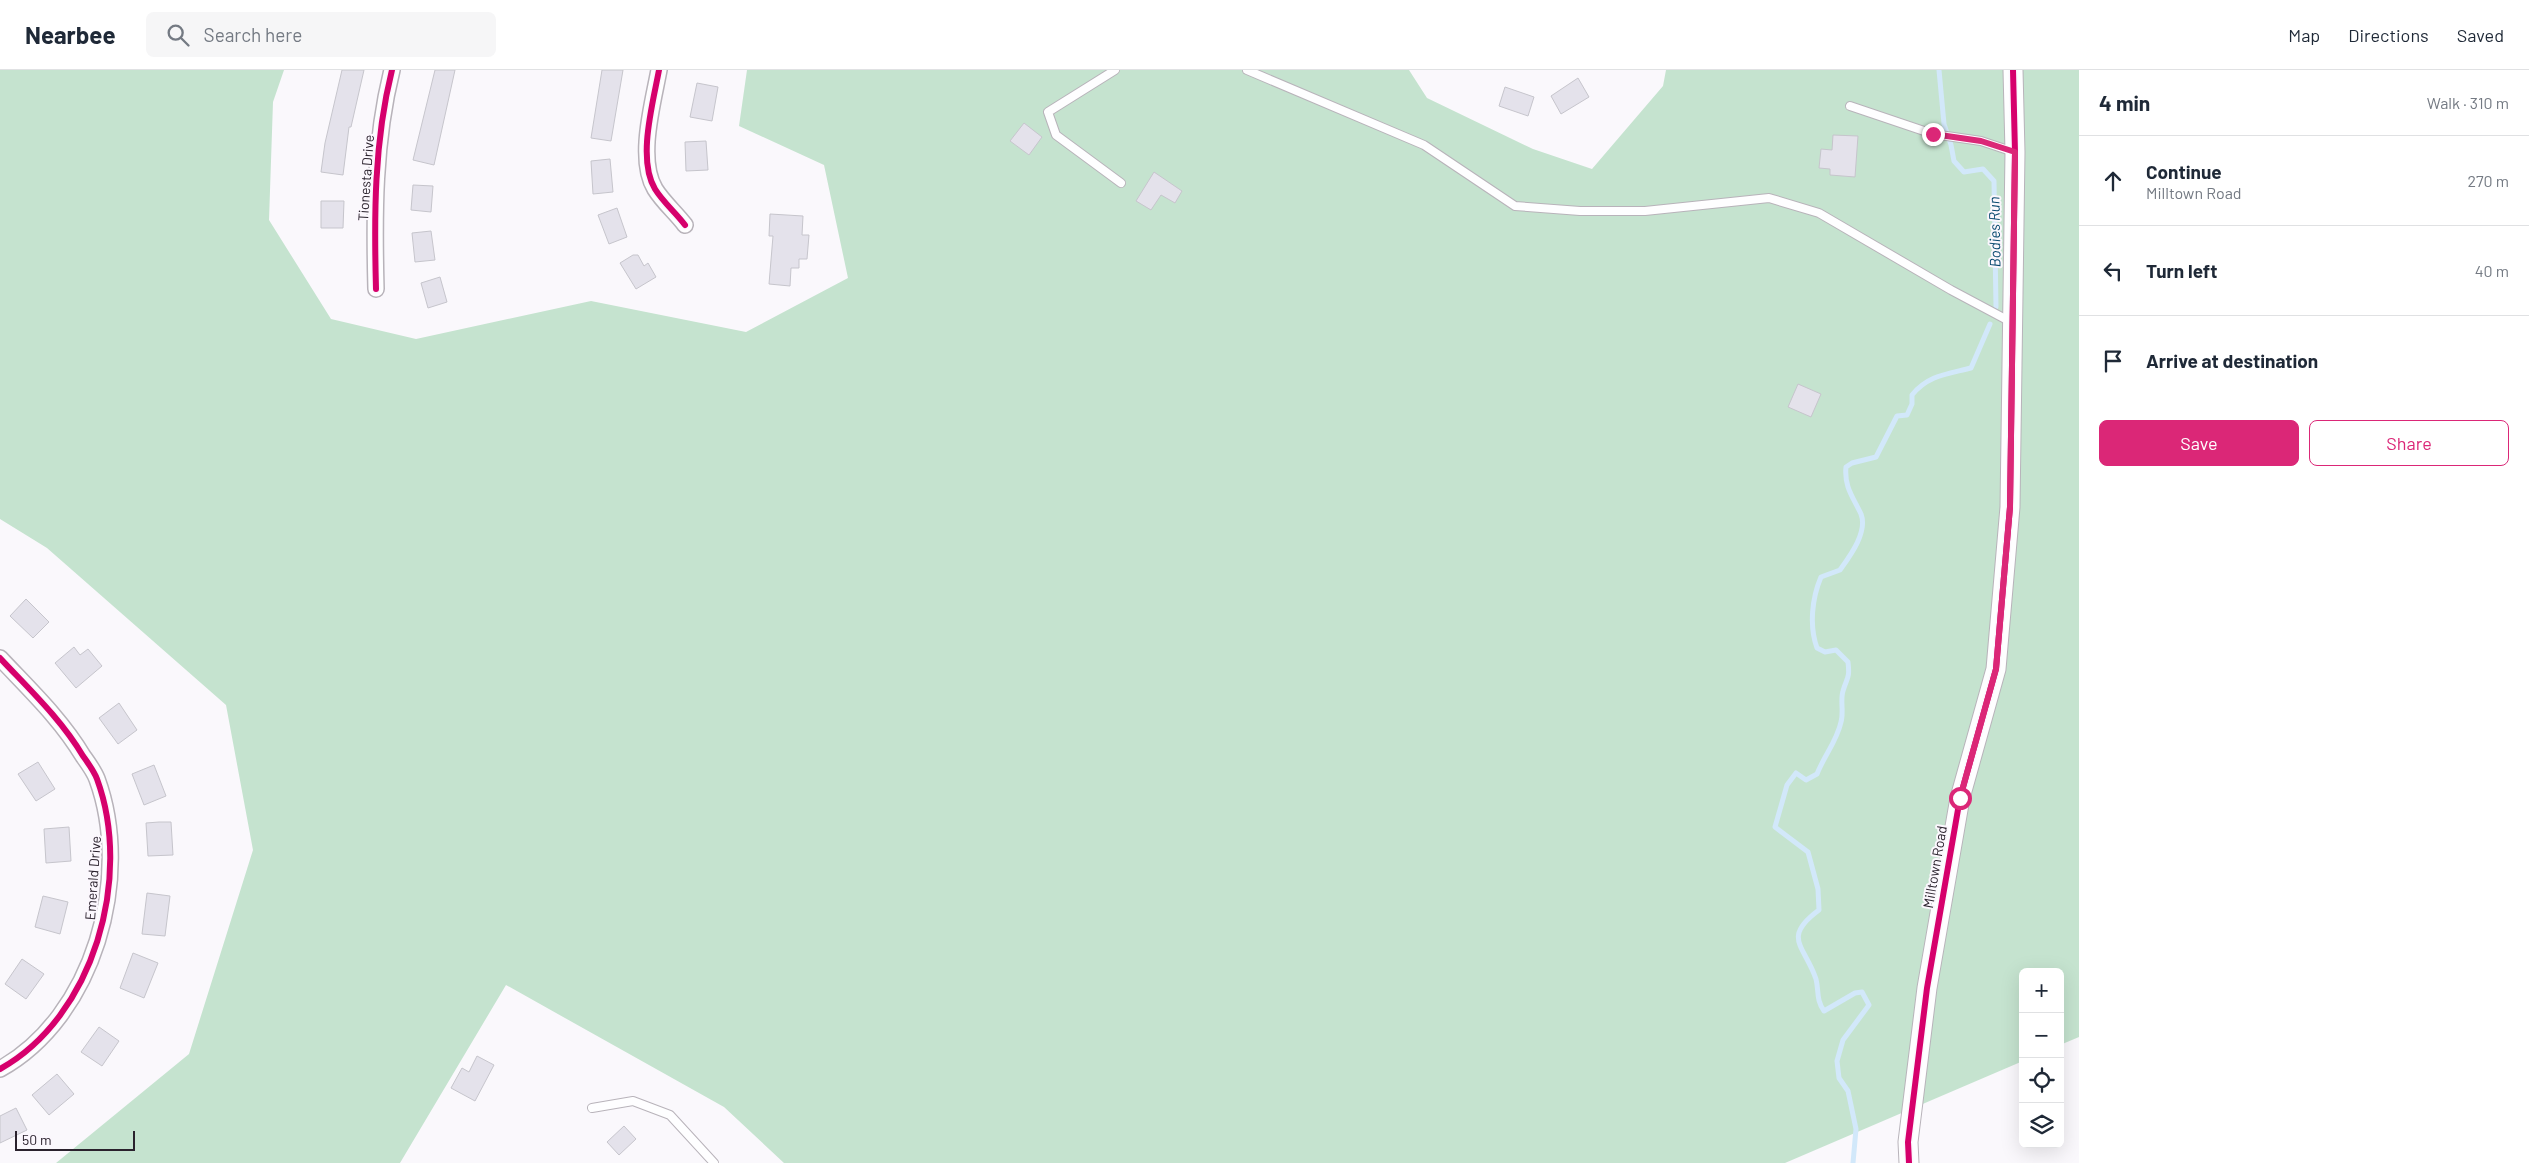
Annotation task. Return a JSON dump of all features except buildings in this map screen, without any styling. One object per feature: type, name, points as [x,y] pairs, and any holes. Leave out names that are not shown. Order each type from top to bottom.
[{"type":"street","name":"Tionesta Drive","points":[[376,289],[375,176],[387,91],[392,70]]},
{"type":"street","points":[[659,70],[647,143],[648,168],[654,188],[685,225]]},
{"type":"street","name":"Milltown Road","points":[[1909,1163],[1908,1142],[1927,988],[1960,798],[1996,669],[2010,507],[2015,152],[2013,70]]},
{"type":"street","name":"Emerald Drive","points":[[0,658],[68,731],[97,778],[109,828],[109,874],[103,925],[86,976],[54,1024],[13,1062],[0,1069]]},
{"type":"lane","points":[[1115,70],[1048,112],[1056,135],[1121,183]]},
{"type":"lane","points":[[1247,70],[1424,145],[1515,206],[1580,211],[1646,211],[1768,198],[1819,213],[1951,290],[2013,323]]},
{"type":"lane","points":[[1850,106],[1933,134],[1969,139],[2015,152]]},
{"type":"lane","points":[[592,1108],[633,1101],[670,1116],[714,1163]]},
{"type":"green space","points":[[0,70],[284,70],[273,102],[269,220],[331,319],[416,339],[591,301],[746,332],[848,278],[824,165],[739,126],[747,70],[1409,70],[1427,98],[1533,149],[1592,169],[1663,86],[1666,70],[2079,70],[2079,1037],[2064,1043],[2064,968],[2019,968],[2019,1063],[1785,1163],[784,1163],[724,1107],[506,985],[400,1163],[56,1163],[189,1054],[253,850],[226,705],[47,548],[0,519]]},
{"type":"waterway","name":"Bodies Run","points":[[1939,70],[1944,124],[1954,161],[1964,172],[1983,169],[1994,181],[1996,307]]},
{"type":"waterway","name":"Bodies Run","points":[[1853,1163],[1856,1129],[1848,1091],[1839,1078],[1837,1061],[1843,1040],[1869,1005],[1862,992],[1855,993],[1824,1011],[1821,1007],[1816,979],[1799,943],[1798,935],[1801,928],[1819,910],[1818,889],[1808,852],[1775,827],[1787,785],[1796,773],[1806,780],[1817,774],[1837,736],[1842,718],[1842,695],[1848,675],[1848,662],[1836,650],[1825,652],[1817,648],[1812,621],[1815,594],[1821,577],[1840,570],[1857,544],[1862,528],[1861,514],[1846,480],[1846,467],[1852,463],[1876,457],[1897,416],[1907,415],[1912,404],[1912,395],[1918,388],[1939,376],[1971,368],[1990,324]]},
{"type":"cycle path","points":[[376,289],[375,206],[378,151],[392,70]]},
{"type":"cycle path","points":[[659,70],[650,114],[647,162],[655,189],[685,225]]},
{"type":"cycle path","points":[[1909,1163],[1908,1142],[1927,988],[1960,798],[1996,669],[2010,507],[2015,152],[2013,70]]},
{"type":"cycle path","points":[[0,658],[65,729],[94,773],[107,817],[110,858],[107,900],[97,941],[81,980],[60,1016],[33,1046],[0,1069]]},
{"type":"route","points":[[1933,134],[1981,141],[2015,152],[2010,507],[1996,669],[1960,798]]}]
